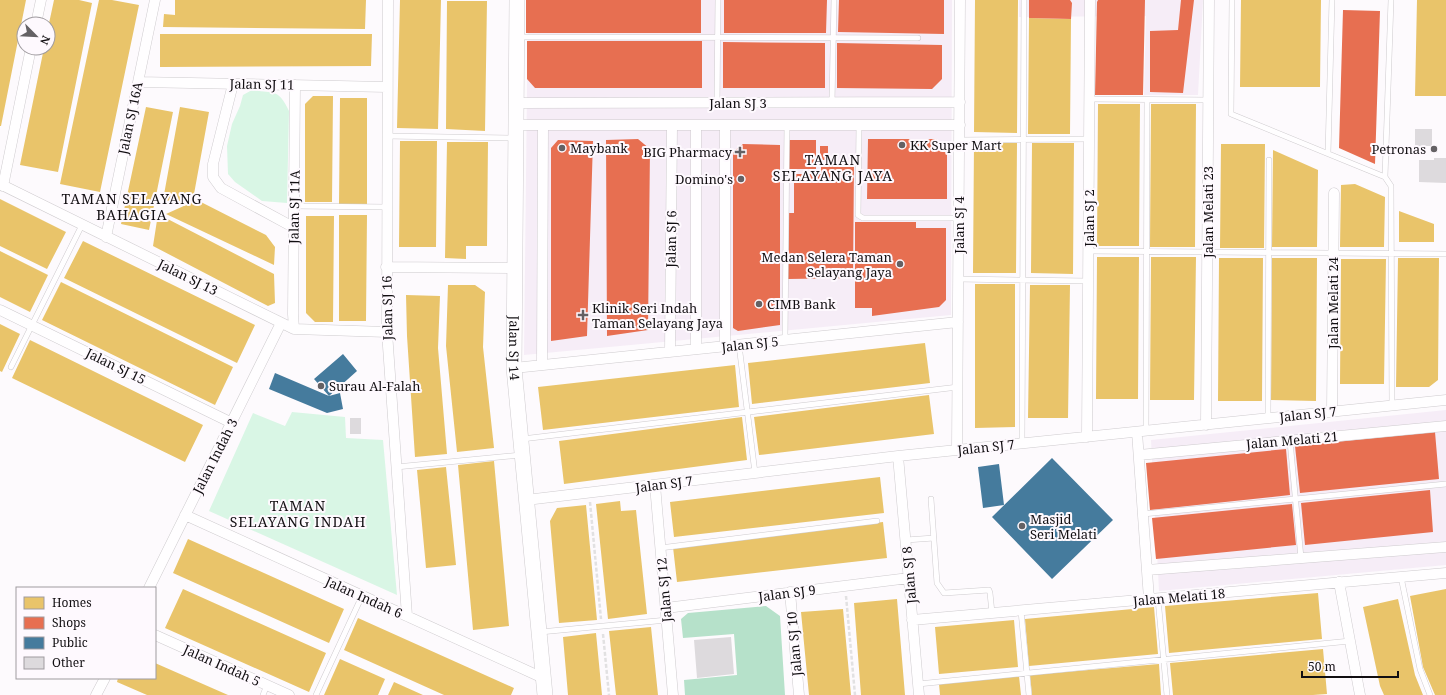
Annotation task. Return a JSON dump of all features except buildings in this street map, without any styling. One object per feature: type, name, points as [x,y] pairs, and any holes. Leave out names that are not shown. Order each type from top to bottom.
[{"type":"street","points":[[38,16],[41,0]]},
{"type":"street","name":"Jalan SJ 16A","points":[[106,237],[155,0]]},
{"type":"street","name":"Jalan SJ 16","points":[[388,0],[386,332],[407,616]]},
{"type":"street","name":"Jalan SJ 14","points":[[517,0],[514,368],[545,695]]},
{"type":"street","name":"Jalan SJ 4","points":[[957,450],[960,0]]},
{"type":"street","name":"Jalan SJ 2","points":[[1087,437],[1090,0]]},
{"type":"street","name":"Jalan Melati 23","points":[[1206,425],[1210,0]]},
{"type":"street","points":[[1,185],[29,56]]},
{"type":"street","name":"Jalan SJ 11","points":[[138,82],[387,87]]},
{"type":"street","points":[[233,84],[213,164],[213,177],[221,188],[293,227]]},
{"type":"street","name":"Jalan SJ 11A","points":[[294,329],[293,227],[295,85]]},
{"type":"street","name":"Jalan SJ 3","points":[[516,103],[960,102]]},
{"type":"street","points":[[542,365],[543,125]]},
{"type":"street","name":"Jalan SJ 3","points":[[516,132],[543,125],[960,125]]},
{"type":"street","name":"Jalan SJ 6","points":[[670,352],[672,125]]},
{"type":"street","points":[[696,125],[696,349]]},
{"type":"street","points":[[725,125],[725,346]]},
{"type":"street","name":"Jalan SJ 13","points":[[1,185],[294,329],[386,332]]},
{"type":"street","name":"Jalan Melati 24","points":[[1332,412],[1334,193]]},
{"type":"street","points":[[386,267],[515,268]]},
{"type":"street","name":"Jalan SJ 15","points":[[0,310],[232,423]]},
{"type":"street","name":"Jalan SJ 5","points":[[514,368],[958,322]]},
{"type":"street","name":"Jalan Indah 3","points":[[150,587],[281,323]]},
{"type":"street","name":"Jalan SJ 7","points":[[526,500],[898,456],[1446,400]]},
{"type":"street","name":"Jalan Melati 21","points":[[1139,455],[1446,426]]},
{"type":"street","points":[[1142,431],[1139,455],[1147,570],[1153,599]]},
{"type":"street","name":"Jalan SJ 8","points":[[898,456],[919,695]]},
{"type":"street","name":"Jalan SJ 12","points":[[655,485],[673,695]]},
{"type":"street","name":"Jalan Indah 6","points":[[185,516],[543,678]]},
{"type":"street","points":[[1147,570],[1446,547]]},
{"type":"street","name":"Jalan Melati 18","points":[[912,620],[1446,573]]},
{"type":"street","name":"Jalan SJ 9","points":[[666,608],[909,578]]},
{"type":"street","points":[[1340,582],[1360,695]]},
{"type":"street","name":"Jalan SJ 10","points":[[790,592],[799,695]]},
{"type":"street","name":"Jalan Indah 5","points":[[156,635],[289,695]]},
{"type":"street","points":[[96,695],[104,679]]},
{"type":"lane","points":[[717,103],[718,0]]},
{"type":"lane","points":[[832,102],[834,0]]},
{"type":"lane","points":[[1022,443],[1024,0]]},
{"type":"lane","points":[[1232,0],[1232,114],[1385,177],[1392,186],[1392,406]]},
{"type":"lane","points":[[1328,153],[1332,0]]},
{"type":"lane","points":[[1385,177],[1391,0]]},
{"type":"lane","points":[[517,38],[918,38]]},
{"type":"lane","points":[[1090,100],[1209,100]]},
{"type":"lane","points":[[1142,431],[1146,252],[1147,100]]},
{"type":"lane","points":[[784,340],[787,125]]},
{"type":"lane","points":[[859,125],[858,215],[863,218],[959,218]]},
{"type":"lane","points":[[387,136],[516,132]]},
{"type":"lane","points":[[960,140],[1089,139]]},
{"type":"lane","points":[[1268,418],[1269,160]]},
{"type":"lane","points":[[294,206],[386,207]]},
{"type":"lane","points":[[11,368],[82,225]]},
{"type":"lane","points":[[1088,252],[1446,254]]},
{"type":"lane","points":[[958,279],[1088,281]]},
{"type":"lane","points":[[739,345],[755,473]]},
{"type":"lane","points":[[520,439],[958,387]]},
{"type":"lane","points":[[1290,441],[1301,558]]},
{"type":"lane","points":[[396,467],[522,454]]},
{"type":"lane","points":[[1143,514],[1446,484]]},
{"type":"lane","points":[[931,499],[937,583],[940,589],[944,593],[989,590],[992,613]]},
{"type":"lane","points":[[660,548],[877,521]]},
{"type":"lane","points":[[906,540],[934,538]]},
{"type":"lane","points":[[1401,577],[1420,669],[1430,695]]},
{"type":"lane","points":[[316,695],[362,596]]},
{"type":"lane","points":[[1153,599],[1167,695]]},
{"type":"lane","points":[[1021,611],[1029,695]]},
{"type":"lane","points":[[539,632],[667,620]]},
{"type":"lane","points":[[918,684],[1350,641]]},
{"type":"lane","points":[[263,695],[267,685]]},
{"type":"path","points":[[589,492],[609,695]]},
{"type":"path","points":[[845,586],[856,695]]},
{"type":"shaded area","points":[[528,0],[952,0],[951,315],[524,355]]},
{"type":"shaded area","points":[[1019,0],[1203,0],[1198,95],[1144,95],[1146,16],[1019,17]]},
{"type":"shaded area","points":[[1446,410],[1446,565],[1159,591],[1151,440]]},
{"type":"green space","points":[[252,90],[275,93],[282,99],[289,111],[287,203],[262,201],[235,182],[228,174],[227,146],[232,124],[243,95]]},
{"type":"green space","points":[[292,412],[345,417],[346,438],[383,440],[397,595],[209,511],[253,413],[285,426]]},
{"type":"green space","points":[[766,606],[780,616],[785,695],[685,695],[684,680],[737,675],[734,634],[683,638],[681,619],[688,613]]},
{"type":"place","name":"KK Super Mart","points":[[902,145]]},
{"type":"place","name":"Maybank","points":[[562,148]]},
{"type":"place","name":"Petronas","points":[[1434,149]]},
{"type":"place","name":"BIG Pharmacy","points":[[740,152]]},
{"type":"place","name":"Domino's","points":[[741,179]]},
{"type":"place","name":"Medan Selera Taman Selayang Jaya","points":[[900,264]]},
{"type":"place","name":"CIMB Bank","points":[[759,304]]},
{"type":"place","name":"Klinik Seri Indah Taman Selayang Jaya","points":[[583,315]]},
{"type":"place","name":"Surau Al-Falah","points":[[321,386]]},
{"type":"place","name":"Masjid Seri Melati","points":[[1022,526]]},
{"type":"district","name":"TAMAN SELAYANG JAYA","points":[[833,168]]},
{"type":"district","name":"TAMAN SELAYANG BAHAGIA","points":[[132,206]]},
{"type":"district","name":"TAMAN SELAYANG INDAH","points":[[298,514]]}]
